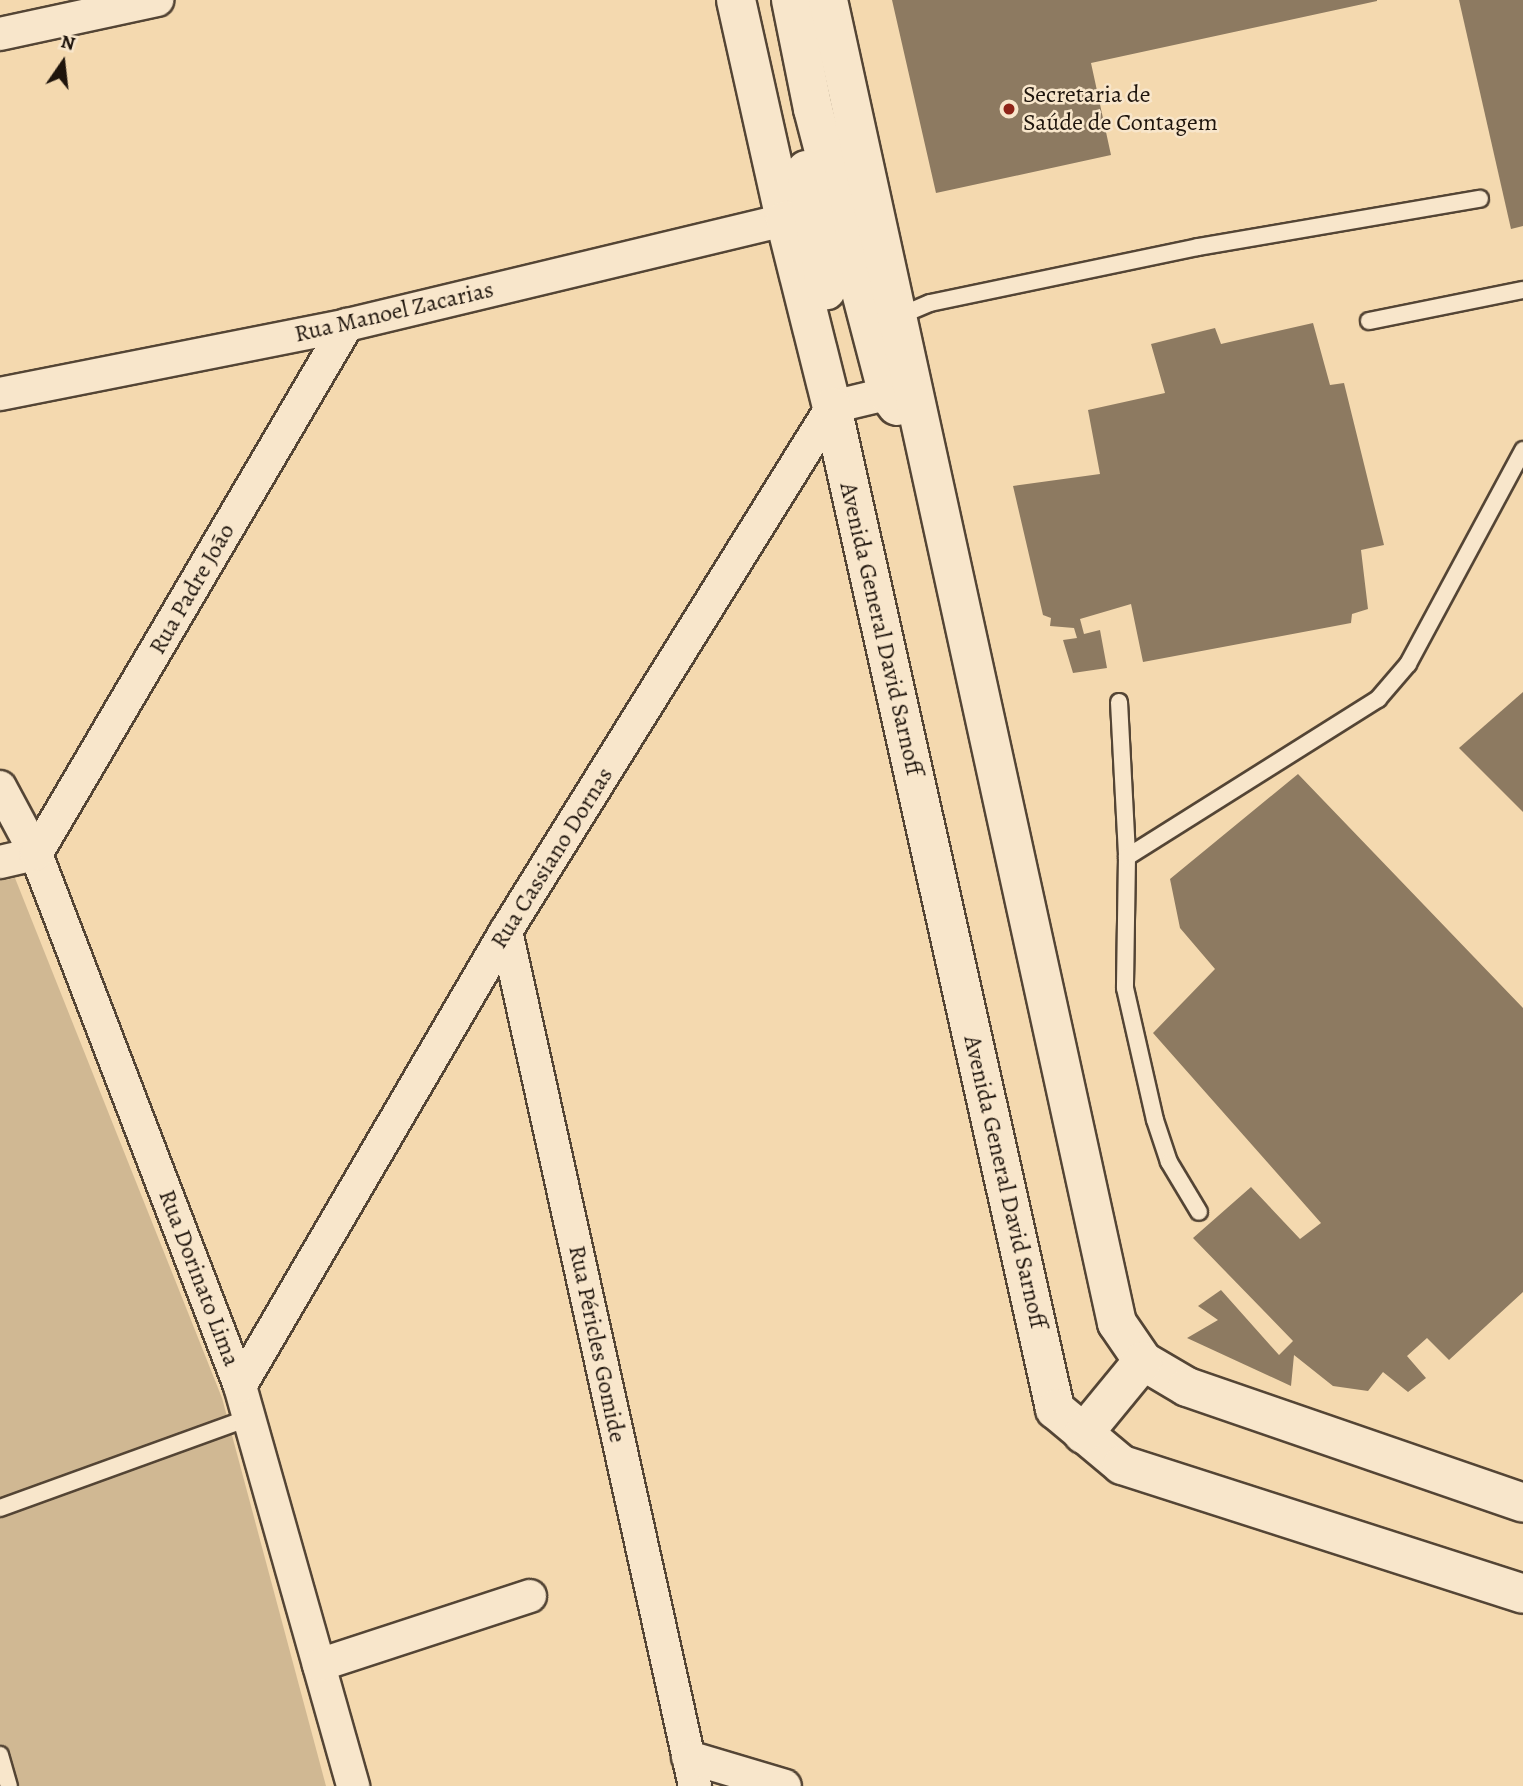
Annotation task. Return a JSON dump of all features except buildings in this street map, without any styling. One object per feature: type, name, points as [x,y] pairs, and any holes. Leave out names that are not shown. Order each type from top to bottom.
[{"type":"street","points":[[0,34],[157,0]]},
{"type":"street","name":"Avenida General David Sarnoff","points":[[736,0],[785,220],[839,405]]},
{"type":"street","name":"Avenida General David Sarnoff","points":[[770,0],[799,127],[839,405],[844,459],[1055,1409],[1122,1465],[1523,1594]]},
{"type":"street","points":[[791,0],[813,109],[900,391],[926,448],[1117,1323],[1143,1361],[1187,1387],[1523,1503]]},
{"type":"street","points":[[828,0],[897,317],[900,391]]},
{"type":"street","name":"Rua Manoel Zacarias","points":[[0,394],[347,325],[785,220]]},
{"type":"street","name":"Rua Padre João","points":[[36,854],[347,325]]},
{"type":"street","points":[[839,405],[900,391]]},
{"type":"street","name":"Rua Cassiano Dornas","points":[[240,1386],[506,931],[839,405]]},
{"type":"street","name":"Rua Dorinato Lima","points":[[0,787],[36,854],[240,1386],[353,1786]]},
{"type":"street","points":[[0,862],[36,854]]},
{"type":"street","name":"Rua Péricles Gomide","points":[[506,931],[691,1771]]},
{"type":"street","points":[[1083,1434],[1143,1361]]},
{"type":"street","points":[[318,1665],[530,1596]]},
{"type":"street","points":[[691,1771],[785,1786]]},
{"type":"lane","points":[[897,317],[930,303],[1198,247],[1480,199]]},
{"type":"lane","points":[[1369,321],[1523,290]]},
{"type":"lane","points":[[1127,857],[1378,699],[1408,664],[1523,450]]},
{"type":"lane","points":[[1119,702],[1127,857],[1125,988],[1158,1131],[1169,1162],[1199,1212]]},
{"type":"lane","points":[[0,1508],[249,1418]]},
{"type":"lane","points":[[0,1755],[9,1786]]},
{"type":"shaded area","points":[[15,878],[222,1398],[326,1786],[0,1786],[0,881]]},
{"type":"place","name":"Secretaria de Saúde de Contagem","points":[[1009,109]]}]
